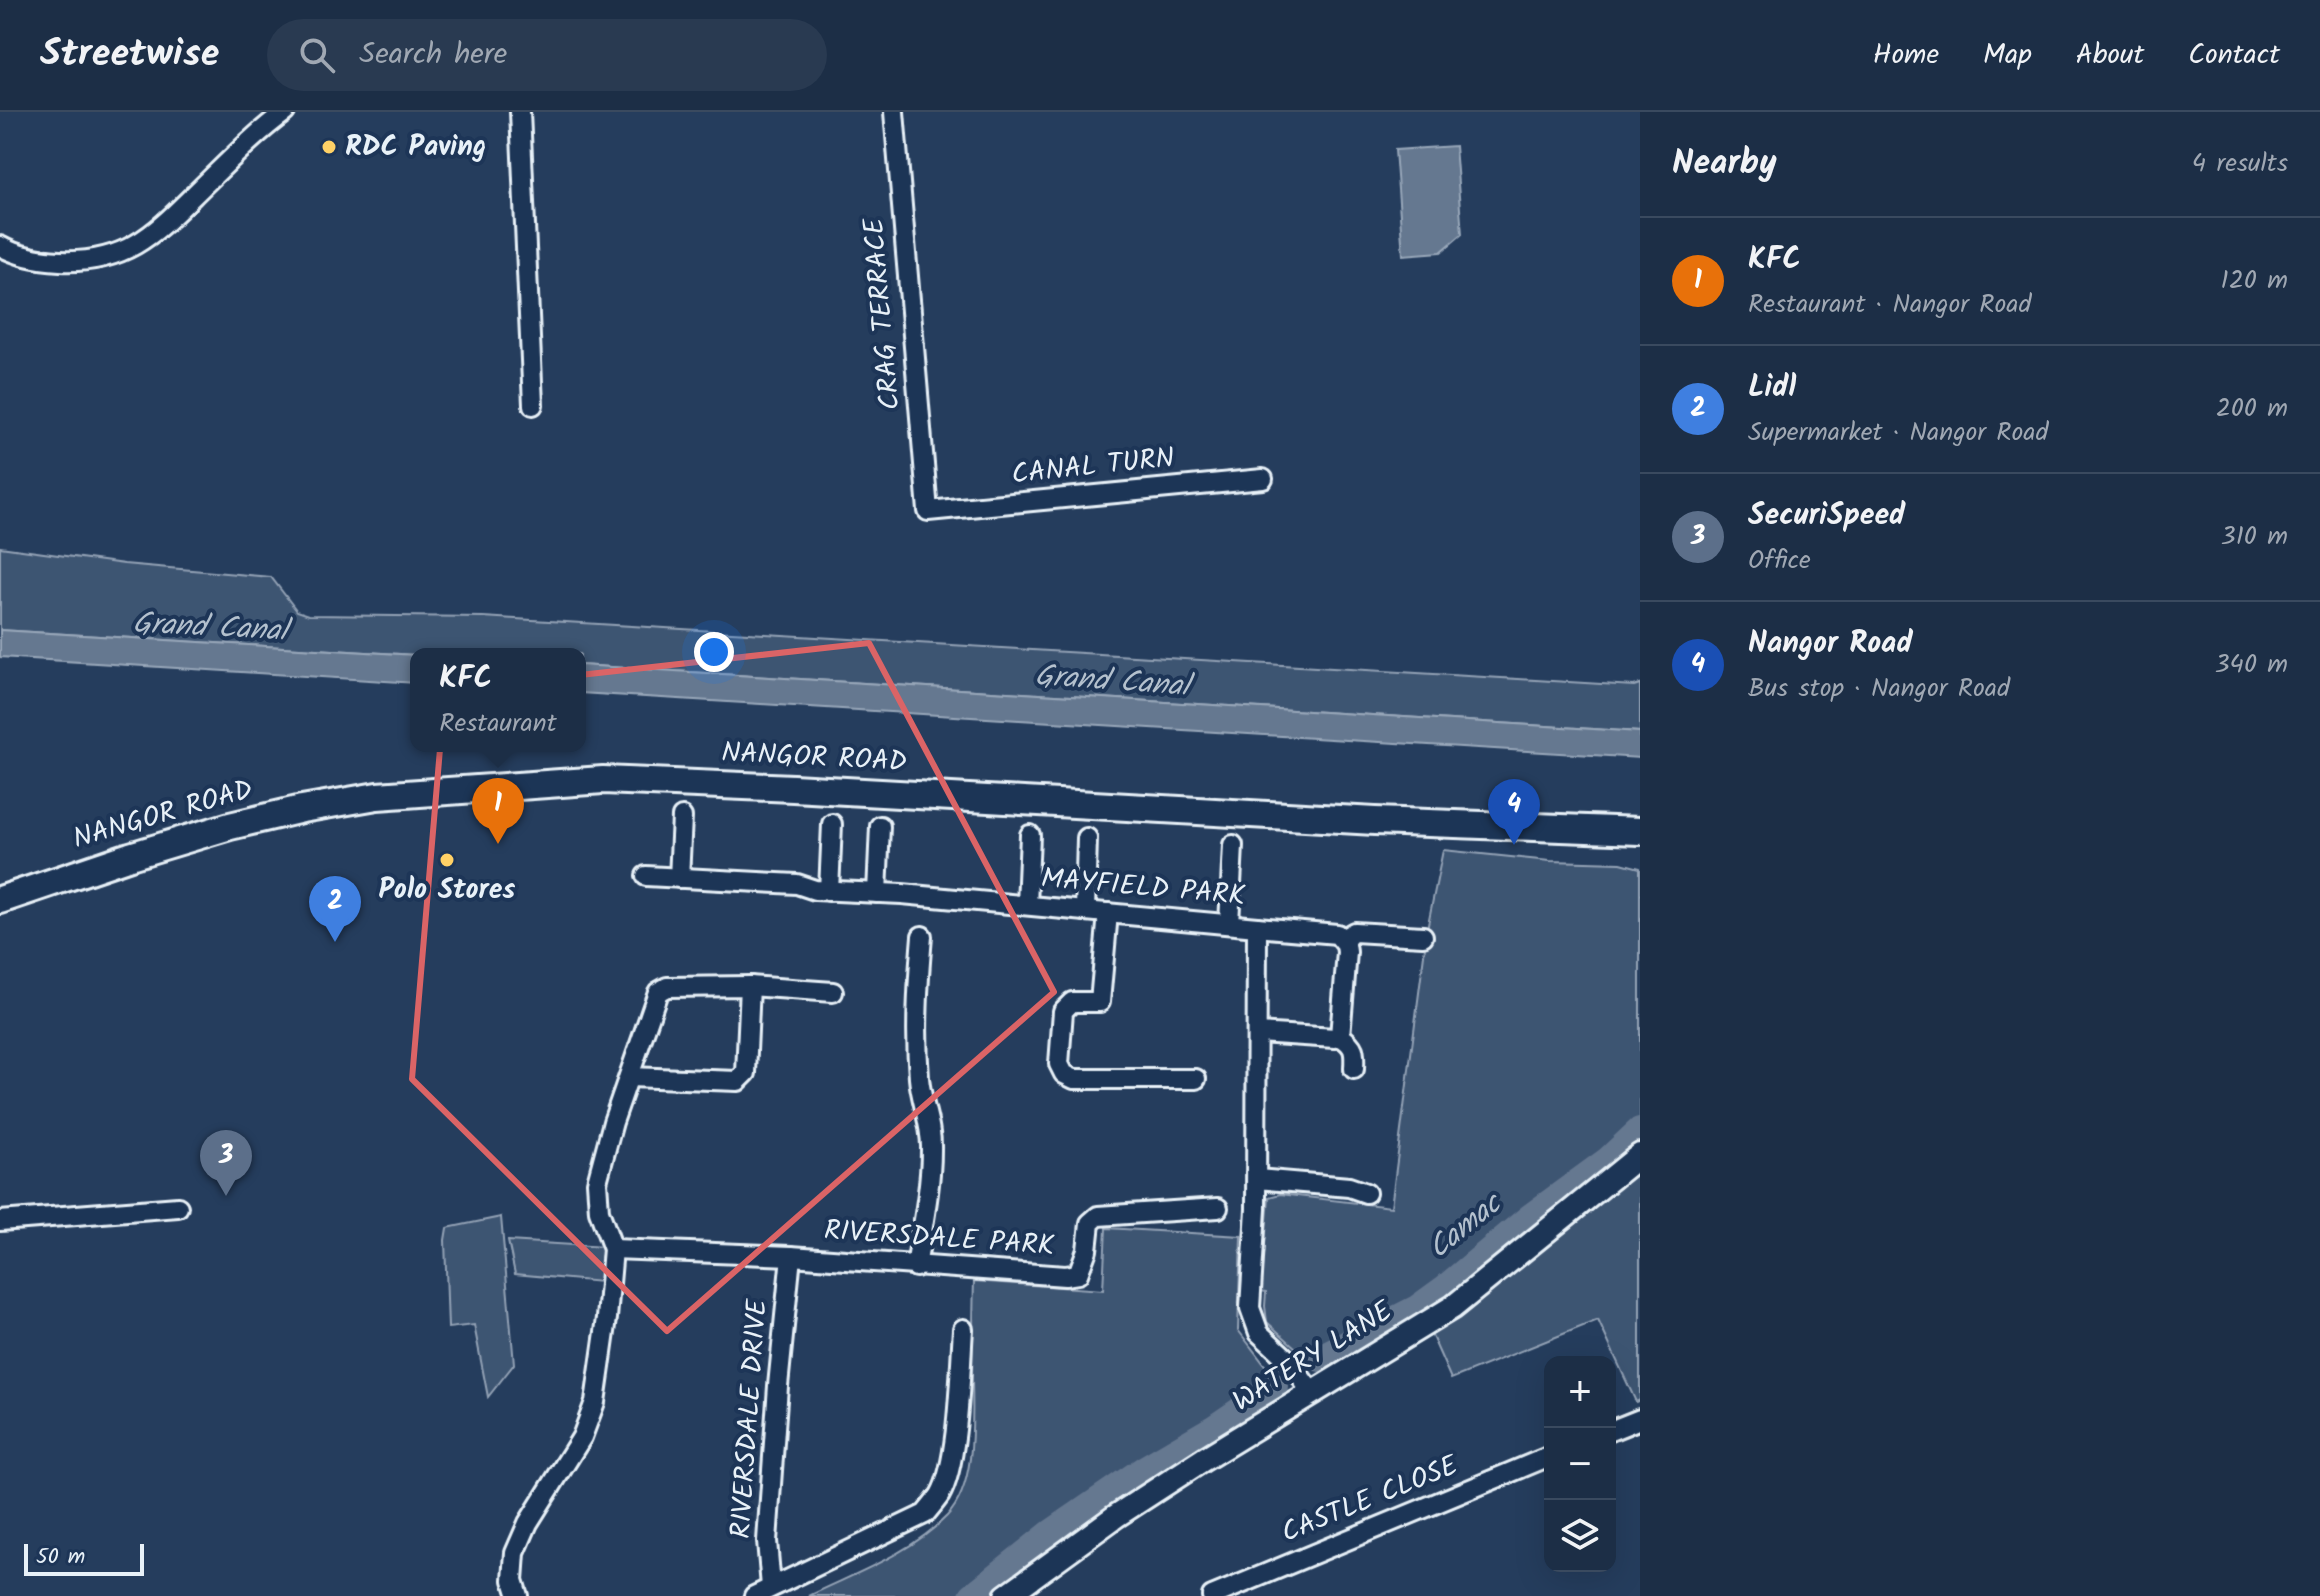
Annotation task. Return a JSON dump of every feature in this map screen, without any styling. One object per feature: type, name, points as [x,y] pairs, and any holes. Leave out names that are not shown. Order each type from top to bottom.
[{"type":"main road","name":"NANGOR ROAD","points":[[0,900],[130,856],[230,826],[302,809],[377,796],[603,780],[1375,821],[1640,831]]},
{"type":"main road","points":[[1586,829],[1640,845]]},
{"type":"street","points":[[0,246],[34,258],[72,261],[112,256],[142,241],[166,222],[264,127],[285,112]]},
{"type":"street","points":[[520,112],[533,405]]},
{"type":"street","name":"CRAG TERRACE","points":[[894,112],[928,511]]},
{"type":"street","name":"CANAL TURN","points":[[928,511],[1263,479]]},
{"type":"street","points":[[679,878],[682,817]]},
{"type":"street","points":[[829,891],[832,824]]},
{"type":"street","points":[[877,893],[880,826]]},
{"type":"street","points":[[1027,905],[1030,835]]},
{"type":"street","points":[[1085,911],[1087,838]]},
{"type":"street","points":[[1229,924],[1233,845]]},
{"type":"street","name":"MAYFIELD PARK","points":[[646,876],[797,884],[815,890],[1027,905],[1257,927],[1257,1179],[1250,1308],[1259,1333],[1288,1360],[1308,1388]]},
{"type":"street","points":[[1108,913],[1100,1002],[1072,1002],[1063,1011],[1059,1064],[1064,1074],[1074,1079],[1196,1079]]},
{"type":"street","points":[[1257,927],[1330,932],[1342,939],[1347,952],[1340,1036]]},
{"type":"street","points":[[1342,939],[1354,932],[1423,936]]},
{"type":"street","points":[[916,1267],[931,1150],[928,1117],[919,1083],[917,1045],[922,936]]},
{"type":"street","points":[[629,1077],[738,1081],[746,1073],[750,986]]},
{"type":"street","points":[[518,1596],[513,1580],[515,1553],[528,1523],[582,1437],[595,1402],[613,1249],[599,1211],[597,1182],[613,1122],[658,992],[667,987],[750,986],[833,992]]},
{"type":"street","points":[[1258,1033],[1340,1036]]},
{"type":"street","points":[[1340,1036],[1352,1044],[1355,1051],[1354,1069]]},
{"type":"street","name":"WATERY LANE","points":[[1006,1596],[1116,1516],[1308,1388],[1453,1307],[1640,1155]]},
{"type":"street","points":[[1257,1179],[1349,1187],[1366,1193]]},
{"type":"street","points":[[0,1221],[178,1207]]},
{"type":"street","name":"RIVERSDALE PARK","points":[[613,1249],[791,1256],[1065,1276],[1078,1274],[1087,1250],[1090,1223],[1098,1216],[1218,1208]]},
{"type":"street","name":"RIVERSDALE DRIVE","points":[[771,1587],[767,1541],[791,1256]]},
{"type":"street","points":[[754,1596],[925,1514],[940,1495],[953,1452],[963,1329]]},
{"type":"street","points":[[1616,1429],[1640,1419]]},
{"type":"street","name":"CASTLE CLOSE","points":[[1212,1596],[1544,1458]]},
{"type":"highlighted area","points":[[869,643],[1054,992],[667,1331],[412,1079],[445,690]]},
{"type":"shaded area","points":[[1455,146],[1462,234],[1441,252],[1403,255],[1395,150]]},
{"type":"shaded area","points":[[0,547],[124,564],[271,577],[297,611],[309,615],[483,617],[1640,684],[1640,732],[586,665],[586,648],[410,648],[410,655],[0,630]]},
{"type":"shaded area","points":[[0,630],[410,655],[410,683],[0,657]]},
{"type":"shaded area","points":[[586,665],[1640,732],[1640,758],[586,693]]},
{"type":"shaded area","points":[[1443,850],[1550,861],[1621,863],[1640,868],[1640,1122],[1621,1142],[1412,1306],[1362,1328],[1307,1358],[1267,1322],[1266,1292],[1261,1291],[1269,1197],[1280,1194],[1391,1207],[1428,924]]},
{"type":"shaded area","points":[[1640,1171],[1640,1400],[1636,1402],[1598,1320],[1451,1379],[1431,1334],[1562,1235]]},
{"type":"shaded area","points":[[501,1217],[514,1364],[488,1397],[474,1325],[448,1328],[445,1240],[447,1228]]},
{"type":"shaded area","points":[[1106,1228],[1241,1236],[1238,1330],[1276,1380],[1244,1400],[1212,1426],[1144,1465],[1050,1528],[961,1596],[809,1596],[899,1552],[932,1529],[957,1502],[969,1468],[971,1448],[974,1281],[1103,1290]]},
{"type":"shaded area","points":[[508,1241],[604,1247],[601,1282],[515,1274]]},
{"type":"waterway","name":"Camac","points":[[1320,1358],[1417,1309],[1531,1217],[1609,1160],[1640,1131]]},
{"type":"waterway","name":"Camac","points":[[973,1596],[1052,1533],[1145,1469],[1215,1428],[1275,1387]]},
{"type":"place","name":"RDC Paving","points":[[329,147]]},
{"type":"place","name":"KFC","points":[[498,844]]},
{"type":"place","name":"Nangor Road","points":[[1514,845]]},
{"type":"place","name":"Polo Stores","points":[[447,860]]},
{"type":"place","name":"Lidl","points":[[335,942]]},
{"type":"place","name":"SecuriSpeed","points":[[226,1196]]},
{"type":"water label","name":"Grand Canal","points":[[210,628]]},
{"type":"water label","name":"Grand Canal","points":[[1112,682]]}]
